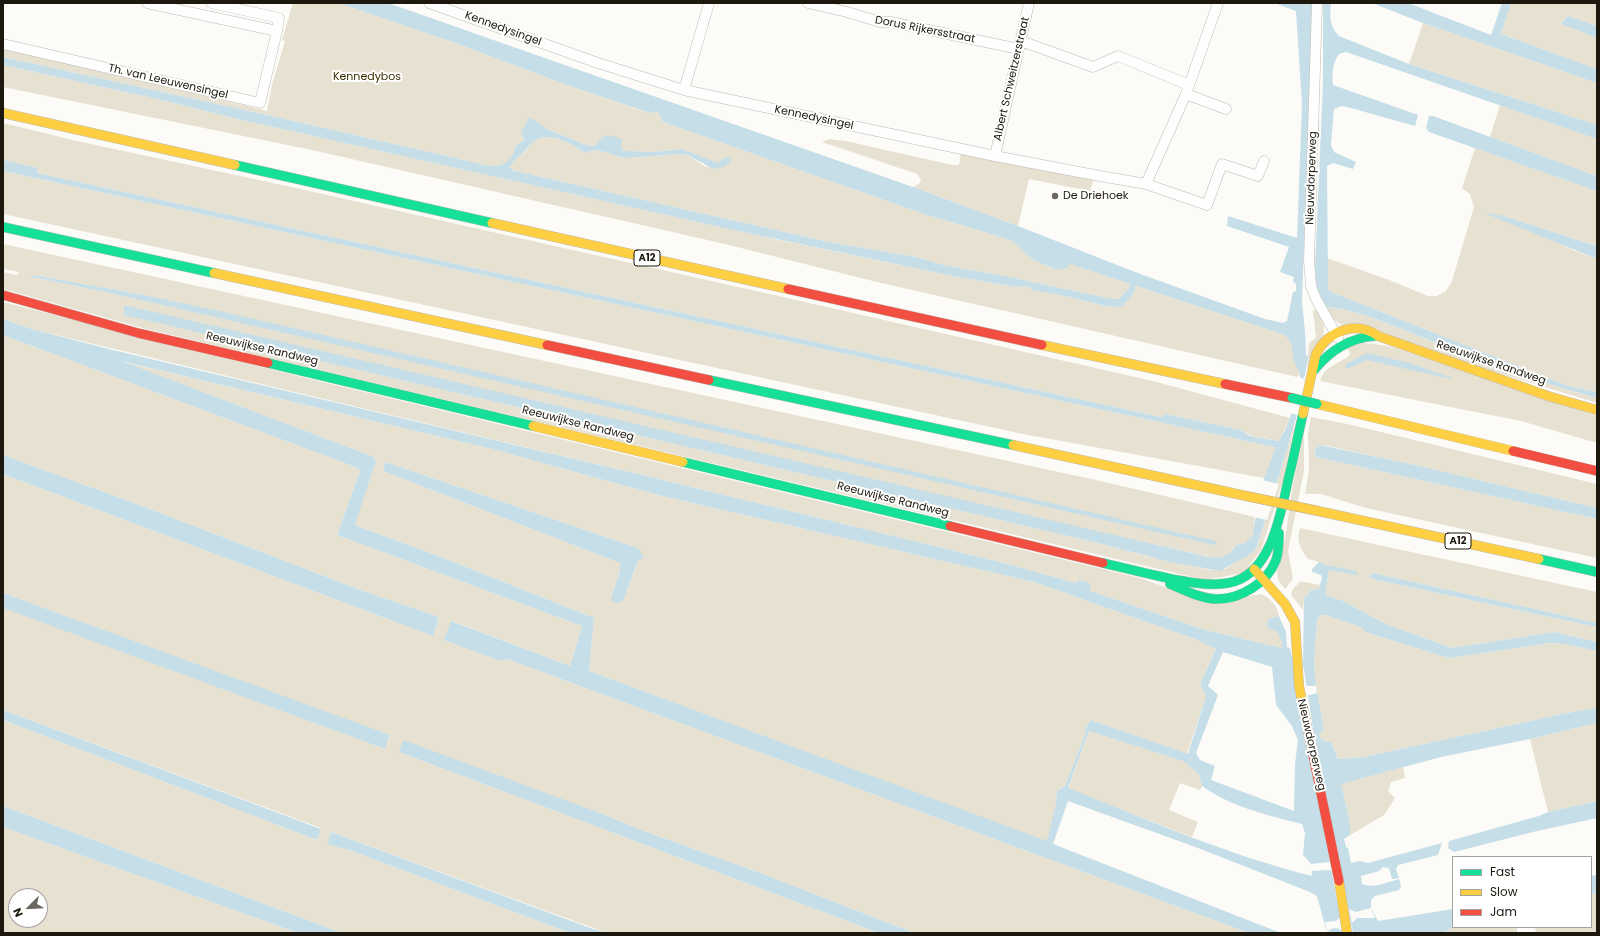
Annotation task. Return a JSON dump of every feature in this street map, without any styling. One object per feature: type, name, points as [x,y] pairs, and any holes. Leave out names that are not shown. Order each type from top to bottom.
[{"type":"main road","name":"A12","points":[[3,113],[951,326],[1292,398],[1597,471]]},
{"type":"main road","name":"A12","points":[[3,227],[1597,572]]},
{"type":"main road","name":"Reeuwijkse Randweg","points":[[3,295],[138,333],[423,399],[1147,574],[1220,585],[1229,584],[1240,580],[1254,569],[1268,548],[1279,522]]},
{"type":"main road","name":"Reeuwijkse Randweg","points":[[1147,574],[1196,595],[1217,599],[1241,594],[1255,586],[1272,568],[1277,556],[1279,522],[1315,356],[1319,348],[1326,341],[1344,330],[1368,330],[1378,336],[1548,396],[1597,410]]},
{"type":"main road","name":"Reeuwijkse Randweg","points":[[1312,373],[1326,356],[1341,345],[1365,336],[1378,336]]},
{"type":"main road","name":"Nieuwdorperweg","points":[[1254,569],[1285,604],[1295,622],[1299,686],[1335,858],[1347,933]]},
{"type":"street","points":[[147,3],[160,4],[276,31],[279,18],[211,3]]},
{"type":"street","name":"Kennedysingel","points":[[429,3],[598,63],[684,90],[995,156],[1146,184],[1206,204],[1222,164],[1258,176],[1264,161]]},
{"type":"street","points":[[684,90],[709,3]]},
{"type":"street","name":"Dorus Rijkersstraat","points":[[808,3],[847,12],[880,22],[891,22],[1020,45],[1093,67],[1118,56],[1226,109]]},
{"type":"street","name":"Albert Schweitzerstraat","points":[[995,156],[1029,3]]},
{"type":"street","points":[[1146,184],[1187,90],[1218,3]]},
{"type":"street","name":"Nieuwdorperweg","points":[[1317,3],[1309,260],[1311,286],[1316,299],[1341,345]]},
{"type":"street","name":"Th. van Leeuwensingel","points":[[3,44],[260,103],[276,31]]},
{"type":"green space","name":"Kennedybos","points":[[293,3],[339,3],[458,44],[567,85],[646,112],[654,111],[659,113],[662,121],[666,123],[924,214],[1011,240],[1033,260],[1053,268],[1065,270],[1068,264],[1071,264],[1130,284],[1128,289],[1119,299],[1112,299],[1005,276],[943,265],[916,257],[829,242],[537,176],[512,170],[510,166],[533,142],[540,138],[547,137],[568,142],[585,153],[595,150],[627,158],[679,154],[688,155],[706,167],[724,167],[721,161],[719,164],[682,149],[654,152],[625,151],[621,150],[621,140],[619,138],[602,140],[595,145],[588,146],[547,129],[535,120],[522,135],[524,141],[516,145],[513,155],[508,162],[490,166],[3,57],[3,47],[267,111],[272,85],[285,41],[282,40]]},
{"type":"green space","points":[[1511,3],[1597,3],[1597,26],[1568,16],[1561,24],[1597,38],[1597,69],[1501,34]]},
{"type":"green space","points":[[1423,23],[1597,83],[1597,125],[1409,64]]},
{"type":"green space","points":[[3,65],[779,240],[953,276],[1016,287],[1026,286],[1033,290],[1105,306],[1122,307],[1132,296],[1136,286],[1285,335],[1288,337],[1294,349],[1293,354],[1299,375],[1297,377],[877,282],[725,244],[312,150],[3,87]]},
{"type":"green space","points":[[1500,105],[1597,139],[1597,176],[1490,137]]},
{"type":"green space","points":[[3,123],[77,141],[287,186],[1153,381],[1290,418],[1279,441],[1252,436],[1241,430],[1165,414],[1161,417],[37,173],[38,168],[3,160]]},
{"type":"green space","points":[[829,139],[846,141],[952,165],[959,165],[961,153],[1092,178],[1093,182],[1090,191],[1029,179],[1018,226],[913,187],[919,184],[921,180],[917,174],[822,142]]},
{"type":"green space","points":[[1475,148],[1597,191],[1597,246],[1503,216],[1575,251],[1597,259],[1597,392],[1568,386],[1331,292],[1328,288],[1327,258],[1389,280],[1428,296],[1437,296],[1446,291],[1452,281],[1474,207],[1470,194],[1462,188]]},
{"type":"green space","points":[[3,171],[1274,447],[1275,450],[1264,478],[1023,434],[3,214]]},
{"type":"green space","points":[[3,244],[1096,480],[1255,517],[1252,536],[1246,542],[1236,545],[1224,556],[1215,558],[125,315],[1094,542],[1158,559],[1211,570],[1225,569],[1256,549],[1296,418],[1283,480],[1261,550],[1243,573],[1205,580],[150,330],[3,289],[3,272],[17,275],[19,272],[3,269]],"holes":[[[33,275],[139,294],[1216,542],[101,291],[32,277]]]},
{"type":"green space","points":[[3,302],[306,378],[1140,578],[1210,603],[1261,594],[1270,600],[1277,609],[1279,616],[1268,619],[1269,629],[1278,631],[1282,642],[1282,648],[1205,630],[1090,591],[1090,583],[1079,580],[1076,583],[1000,562],[31,329],[3,319]]},
{"type":"green space","points":[[1325,307],[1351,311],[1377,319],[1511,371],[1597,398],[1597,403],[1342,325],[1331,318]]},
{"type":"green space","points":[[1313,310],[1317,310],[1324,326],[1324,334],[1307,367],[1309,343],[1316,338]]},
{"type":"green space","points":[[3,335],[358,468],[360,471],[337,535],[582,626],[570,666],[452,621],[444,640],[500,661],[507,659],[1249,933],[914,933],[763,874],[644,831],[600,813],[399,752],[879,933],[607,933],[331,832],[328,844],[352,851],[570,933],[342,933],[3,806],[3,720],[317,840],[321,828],[3,710],[3,607],[385,749],[390,736],[3,593],[3,474],[433,636],[439,617],[363,591],[142,506],[3,455]]},
{"type":"green space","points":[[1363,343],[1389,346],[1597,416],[1597,443],[1521,421],[1320,381],[1328,369],[1349,356],[1350,353],[1347,347]]},
{"type":"green space","points":[[120,361],[496,450],[658,495],[1034,582],[1195,639],[1216,648],[1200,684],[1206,696],[1187,754],[1091,720],[1085,729],[1085,735],[1065,786],[1056,792],[1057,799],[1047,842],[589,671],[594,618],[354,524],[376,461],[374,457]],"holes":[[[385,462],[638,548],[638,559],[624,598],[611,596],[620,571],[620,563],[383,471]]]},
{"type":"green space","points":[[1311,417],[1352,425],[1597,484],[1597,508],[1323,445],[1320,445],[1315,449],[1316,457],[1597,519],[1597,558],[1366,508],[1321,494],[1305,494],[1309,469],[1308,432]]},
{"type":"green space","points":[[1304,434],[1304,471],[1288,551],[1293,579],[1285,589],[1278,580],[1277,572],[1285,539],[1293,484]]},
{"type":"green space","points":[[1300,528],[1597,592],[1597,623],[1373,573],[1369,576],[1372,579],[1597,627],[1597,642],[1554,632],[1452,648],[1388,625],[1343,601],[1325,595],[1329,570],[1356,575],[1308,559],[1300,544],[1298,536]]},
{"type":"green space","points":[[1300,582],[1320,585],[1319,589],[1311,590],[1304,599],[1303,610],[1291,595],[1292,590]]},
{"type":"green space","points":[[1320,615],[1325,615],[1361,627],[1365,632],[1449,658],[1550,643],[1564,644],[1597,651],[1597,708],[1567,713],[1364,757],[1338,759],[1331,743],[1321,740],[1319,734],[1324,729],[1316,686],[1314,663],[1317,620]]},
{"type":"green space","points":[[1597,723],[1597,801],[1548,812],[1530,739]]},
{"type":"green space","points":[[1089,731],[1184,761],[1199,774],[1202,786],[1200,790],[1180,783],[1169,810],[1198,822],[1192,837],[1068,789]]},
{"type":"green space","points":[[1403,767],[1405,778],[1391,782],[1388,791],[1395,798],[1384,815],[1350,835],[1350,823],[1341,784]]},
{"type":"green space","points":[[3,827],[298,933],[3,933]]},
{"type":"green space","points":[[1597,892],[1597,933],[1536,933],[1535,928],[1592,928],[1592,894]]},
{"type":"green space","points":[[1452,928],[1517,928],[1517,933],[1443,933]]},
{"type":"water","points":[[339,3],[388,3],[913,187],[1135,272],[1265,319],[1283,323],[1287,321],[1293,292],[1296,291],[1296,284],[1293,282],[1294,277],[1280,272],[1289,247],[1227,226],[1228,216],[1297,238],[1302,104],[1296,11],[1274,3],[1312,3],[1302,303],[1306,355],[1308,356],[1296,418],[1256,549],[1252,553],[1220,571],[1170,562],[1094,542],[124,315],[124,305],[1209,557],[1217,558],[1224,556],[1231,552],[1236,545],[1245,543],[1252,536],[1264,478],[1275,450],[1274,447],[3,171],[3,160],[38,168],[37,173],[1161,417],[1165,414],[1241,430],[1250,436],[1278,441],[1289,421],[1300,377],[1288,338],[1282,334],[1136,286],[1132,296],[1122,307],[1105,306],[1033,290],[1026,286],[1016,287],[953,276],[738,231],[3,65],[3,57],[490,166],[500,165],[508,161],[513,155],[516,145],[524,141],[521,132],[529,118],[535,120],[547,129],[588,146],[595,145],[606,135],[622,140],[621,150],[625,151],[654,152],[682,149],[718,163],[726,157],[730,158],[731,161],[724,167],[713,169],[688,155],[679,154],[627,158],[595,150],[585,153],[568,142],[547,137],[540,138],[533,142],[510,166],[512,170],[829,242],[916,257],[943,265],[1005,276],[1112,299],[1119,299],[1128,289],[1130,284],[1069,264],[1067,268],[1063,270],[1053,268],[1033,260],[1011,240],[924,214],[666,123],[662,121],[659,113],[654,111],[653,113],[647,112],[567,85],[458,44]]},
{"type":"water","points":[[1323,3],[1331,3],[1331,21],[1333,28],[1339,36],[1409,64],[1597,125],[1597,139],[1346,52],[1339,54],[1333,69],[1333,85],[1418,115],[1415,126],[1342,106],[1334,109],[1331,145],[1334,152],[1356,162],[1353,169],[1333,163],[1327,166],[1328,288],[1331,292],[1568,386],[1597,392],[1597,398],[1511,371],[1364,315],[1338,308],[1325,307],[1317,292],[1315,268],[1323,81]]},
{"type":"water","points":[[1372,3],[1408,3],[1491,35],[1502,3],[1511,3],[1501,34],[1597,69],[1597,83],[1423,23]]},
{"type":"water","points":[[1568,16],[1597,26],[1597,38],[1561,24]]},
{"type":"water","points":[[1429,116],[1433,116],[1597,176],[1597,191],[1429,132],[1426,128]]},
{"type":"water","points":[[1482,212],[1503,216],[1597,246],[1597,259]]},
{"type":"water","points":[[33,275],[139,294],[224,312],[1215,541],[1217,544],[1214,545],[31,276]]},
{"type":"water","points":[[3,319],[31,329],[113,350],[642,475],[1000,562],[1076,583],[1079,580],[1090,583],[1090,591],[1205,630],[1282,648],[1282,642],[1278,632],[1269,629],[1267,624],[1268,619],[1279,616],[1286,632],[1287,647],[1290,648],[1343,933],[1327,933],[1317,896],[1310,892],[1198,848],[1068,801],[1053,844],[1281,933],[1249,933],[507,659],[500,661],[444,640],[451,621],[570,666],[582,626],[337,535],[360,471],[358,468],[3,335]],"holes":[[[121,361],[496,450],[658,495],[1034,582],[1195,639],[1216,649],[1200,684],[1206,696],[1188,754],[1091,720],[1085,729],[1085,735],[1065,786],[1056,792],[1057,799],[1047,841],[589,671],[594,618],[446,559],[357,526],[355,524],[376,461],[374,457]],[[1223,652],[1272,667],[1276,705],[1292,726],[1298,740],[1295,764],[1294,811],[1211,780],[1215,766],[1200,760],[1196,753],[1218,695],[1208,686]],[[1089,731],[1183,761],[1199,774],[1202,786],[1225,800],[1250,810],[1302,824],[1305,833],[1303,855],[1311,864],[1312,876],[1281,868],[1219,847],[1068,788]]]},
{"type":"water","points":[[1367,353],[1410,363],[1452,378],[1367,360],[1349,368],[1345,368],[1346,364]]},
{"type":"water","points":[[1320,445],[1415,465],[1597,508],[1597,519],[1316,457],[1315,449]]},
{"type":"water","points":[[3,455],[142,506],[363,591],[439,617],[433,636],[3,474]]},
{"type":"water","points":[[385,462],[638,548],[644,558],[638,561],[624,598],[619,603],[615,603],[612,601],[611,597],[620,571],[620,563],[383,471]]},
{"type":"water","points":[[1319,562],[1356,571],[1358,573],[1356,575],[1329,570],[1325,595],[1343,601],[1388,625],[1452,648],[1554,632],[1597,642],[1597,651],[1564,644],[1550,643],[1449,658],[1365,632],[1361,627],[1325,615],[1320,615],[1317,620],[1314,663],[1316,686],[1324,729],[1319,734],[1321,740],[1331,742],[1338,759],[1364,757],[1567,713],[1597,708],[1597,723],[1530,739],[1441,757],[1341,784],[1350,823],[1350,835],[1344,839],[1346,847],[1348,848],[1351,863],[1360,861],[1368,863],[1442,843],[1438,855],[1398,865],[1396,869],[1399,878],[1392,879],[1389,868],[1383,867],[1379,871],[1361,876],[1362,884],[1371,886],[1399,879],[1401,886],[1399,890],[1375,896],[1371,900],[1371,908],[1378,921],[1452,909],[1452,928],[1443,933],[1353,933],[1315,741],[1303,664],[1304,599],[1311,590],[1319,589],[1322,578],[1321,575],[1312,572],[1312,569]]},
{"type":"water","points":[[1373,573],[1597,623],[1597,627],[1372,579],[1369,576]]},
{"type":"water","points":[[3,593],[390,735],[385,749],[3,608]]},
{"type":"water","points":[[3,710],[321,829],[317,840],[3,720]]},
{"type":"water","points":[[403,740],[600,813],[644,831],[763,874],[914,933],[879,933],[399,752]]},
{"type":"water","points":[[1597,801],[1597,818],[1537,831],[1454,852],[1448,848],[1449,841],[1539,816],[1548,812]]},
{"type":"water","points":[[3,806],[342,933],[298,933],[3,827]]},
{"type":"water","points":[[331,832],[607,933],[570,933],[352,851],[327,844]]},
{"type":"water","points":[[1597,875],[1597,892],[1592,894],[1592,876]]},
{"type":"pier","points":[[1298,377],[1306,379],[1298,415],[1289,413]]},
{"type":"pier","points":[[1262,480],[1279,484],[1267,520],[1253,517]]},
{"type":"pier","points":[[1305,686],[1316,686],[1317,693],[1306,696]]},
{"type":"pier","points":[[1330,862],[1332,871],[1311,871],[1311,864]]},
{"type":"pier","points":[[1371,908],[1375,918],[1357,918],[1352,923],[1349,909],[1356,912]]},
{"type":"pier","points":[[1340,917],[1343,931],[1336,928],[1327,932],[1325,922],[1336,921]]},
{"type":"traffic: fast","points":[[235,165],[492,223]]},
{"type":"traffic: fast","points":[[3,227],[214,273]]},
{"type":"traffic: fast","points":[[1314,370],[1320,363],[1341,346],[1357,339],[1375,336]]},
{"type":"traffic: fast","points":[[268,363],[533,426]]},
{"type":"traffic: fast","points":[[709,380],[1013,445]]},
{"type":"traffic: fast","points":[[1292,398],[1317,404]]},
{"type":"traffic: fast","points":[[1103,563],[1202,584],[1228,583],[1243,578],[1255,568],[1265,555],[1272,540],[1278,523],[1303,414]]},
{"type":"traffic: fast","points":[[683,462],[950,526]]},
{"type":"traffic: fast","points":[[1170,584],[1193,594],[1211,599],[1226,598],[1244,593],[1260,582],[1272,568],[1278,554],[1279,533]]},
{"type":"traffic: fast","points":[[1539,559],[1597,572]]},
{"type":"traffic: slow","points":[[3,113],[235,165]]},
{"type":"traffic: slow","points":[[492,223],[788,289]]},
{"type":"traffic: slow","points":[[214,273],[547,345]]},
{"type":"traffic: slow","points":[[1303,414],[1316,354],[1321,346],[1335,334],[1343,330],[1352,329],[1370,331],[1378,336],[1548,396],[1597,410]]},
{"type":"traffic: slow","points":[[1042,345],[1225,384]]},
{"type":"traffic: slow","points":[[1317,404],[1513,451]]},
{"type":"traffic: slow","points":[[533,426],[683,462]]},
{"type":"traffic: slow","points":[[1013,445],[1246,496]]},
{"type":"traffic: slow","points":[[1246,496],[1318,511]]},
{"type":"traffic: slow","points":[[1318,511],[1539,559]]},
{"type":"traffic: slow","points":[[1254,569],[1285,604],[1295,622],[1299,686],[1306,721]]},
{"type":"traffic: slow","points":[[1339,881],[1347,933]]},
{"type":"traffic: jam","points":[[788,289],[1042,345]]},
{"type":"traffic: jam","points":[[3,295],[138,333],[268,363]]},
{"type":"traffic: jam","points":[[547,345],[709,380]]},
{"type":"traffic: jam","points":[[1225,384],[1292,398]]},
{"type":"traffic: jam","points":[[1513,451],[1597,471]]},
{"type":"traffic: jam","points":[[950,526],[1103,563]]},
{"type":"traffic: jam","points":[[1306,721],[1339,881]]},
{"type":"place","name":"De Driehoek","points":[[1055,196]]}]
